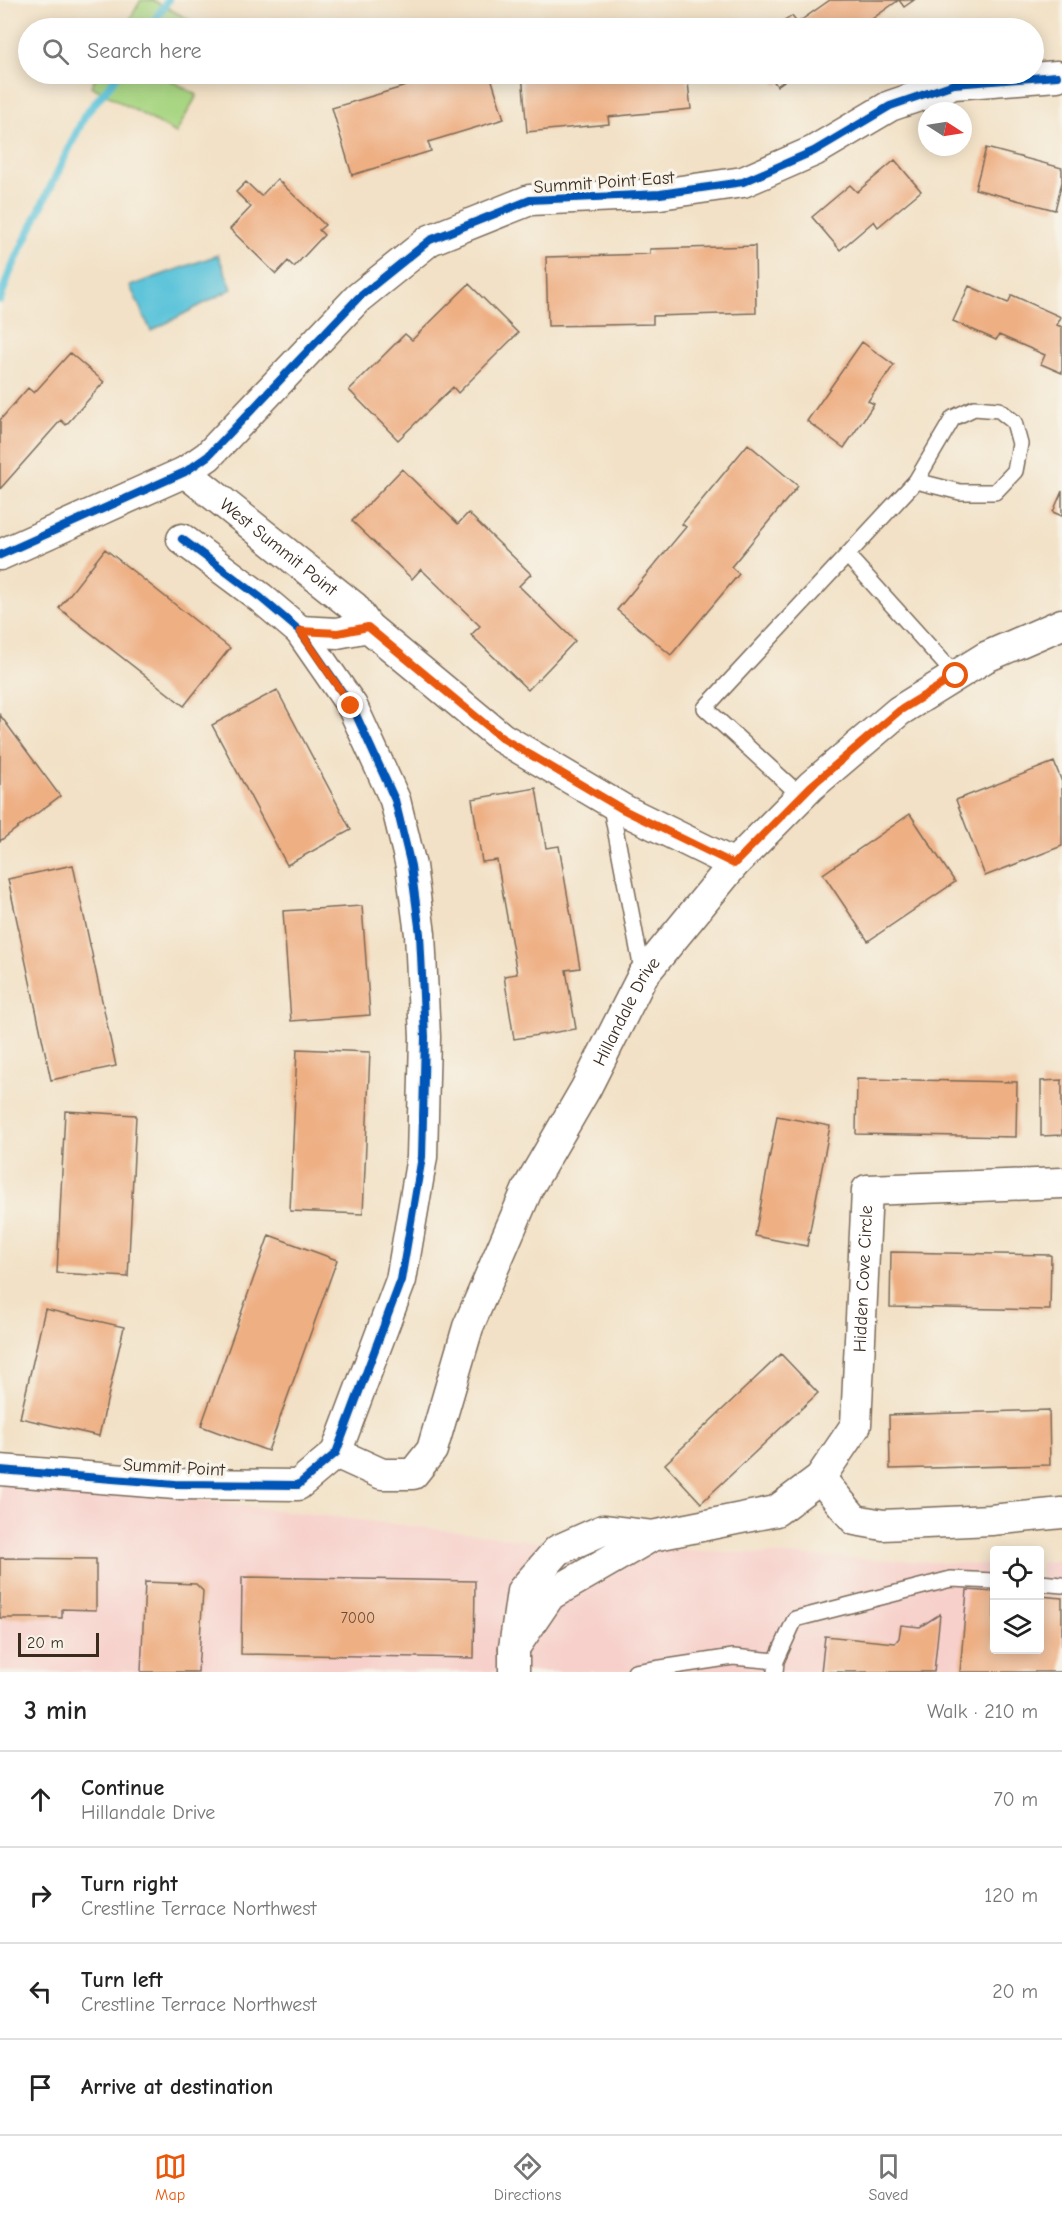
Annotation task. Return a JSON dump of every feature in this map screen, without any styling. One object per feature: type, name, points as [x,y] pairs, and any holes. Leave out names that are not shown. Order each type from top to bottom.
[{"type":"street","name":"Summit Point East","points":[[1044,77],[1057,76]]},
{"type":"street","name":"Summit Point East","points":[[0,555],[185,472],[208,456],[358,298],[430,240],[530,200],[660,194],[743,182],[814,152],[890,106],[954,84]]},
{"type":"street","name":"West Summit Point","points":[[185,472],[354,607],[368,627],[502,738],[610,802],[734,864]]},
{"type":"street","points":[[182,539],[261,598],[300,631],[351,706],[395,800],[411,866],[420,934],[423,1003],[422,1157],[401,1280],[336,1453]]},
{"type":"street","name":"Hillandale Drive","points":[[336,1453],[382,1474],[413,1474],[432,1450],[468,1328],[528,1188],[586,1088],[643,975],[734,864],[801,796],[899,711],[986,657],[1062,624]]},
{"type":"street","points":[[300,631],[338,633],[368,627]]},
{"type":"street","name":"Hidden Cove Circle","points":[[514,1660],[522,1591],[558,1550],[603,1530],[652,1536],[776,1510],[820,1478],[856,1425],[867,1190],[1062,1183]]},
{"type":"street","name":"Summit Point","points":[[0,1470],[176,1484],[298,1485],[336,1453]]},
{"type":"street","points":[[820,1478],[855,1520],[883,1525],[1062,1514]]},
{"type":"lane","points":[[801,796],[705,708],[916,481],[953,418],[974,408],[999,410],[1014,422],[1020,444],[1015,471],[995,492],[960,492],[916,481]]},
{"type":"lane","points":[[846,555],[956,676]]},
{"type":"lane","points":[[610,802],[643,975]]},
{"type":"lane","points":[[635,1672],[699,1667],[733,1657],[775,1667],[795,1619],[951,1579],[990,1581]]},
{"type":"lane","points":[[1044,1583],[1062,1585]]},
{"type":"shaded area","points":[[0,1476],[557,1544],[990,1565],[990,1654],[1044,1654],[1044,1562],[1062,1560],[1062,1672],[0,1672]]},
{"type":"green space","points":[[141,0],[153,0],[186,18],[131,18]]},
{"type":"green space","points":[[92,84],[178,84],[197,95],[176,133],[91,86]]},
{"type":"water","points":[[218,255],[232,289],[151,331],[130,286]]},
{"type":"building","points":[[830,0],[899,0],[873,18],[804,18]]},
{"type":"building","points":[[899,0],[914,0],[904,7]]},
{"type":"building","points":[[405,84],[493,84],[504,119],[428,142],[431,151],[352,175],[332,108],[406,86]]},
{"type":"building","points":[[523,84],[688,84],[691,109],[608,117],[609,124],[527,132]]},
{"type":"building","points":[[986,148],[1062,168],[1062,182],[1055,210],[975,189]]},
{"type":"building","points":[[895,160],[921,191],[878,227],[874,221],[840,250],[812,217],[850,185],[857,192]]},
{"type":"building","points":[[277,179],[325,225],[319,230],[324,235],[294,267],[288,261],[276,274],[230,229],[251,207],[236,192],[246,182],[261,196]]},
{"type":"building","points":[[755,246],[756,313],[653,316],[653,324],[548,326],[546,257],[650,254],[650,249]]},
{"type":"building","points":[[469,284],[518,333],[458,393],[453,387],[398,440],[349,390],[405,334],[412,340]]},
{"type":"building","points":[[969,286],[1008,303],[1012,295],[1061,317],[1057,325],[1062,327],[1062,373],[1041,364],[1045,355],[999,335],[996,340],[953,321]]},
{"type":"building","points":[[862,342],[894,365],[868,401],[874,404],[844,448],[807,421]]},
{"type":"building","points":[[70,353],[104,382],[66,425],[61,420],[0,489],[0,420],[28,388],[34,393]]},
{"type":"building","points":[[748,444],[798,486],[731,567],[739,574],[671,655],[617,610],[686,527],[682,524]]},
{"type":"building","points":[[402,469],[458,524],[468,513],[531,574],[519,586],[575,641],[528,690],[471,635],[480,626],[421,569],[412,579],[352,521]]},
{"type":"building","points":[[1062,491],[1062,516],[1053,512]]},
{"type":"building","points":[[105,549],[230,648],[184,706],[59,608]]},
{"type":"building","points":[[277,690],[351,830],[287,865],[212,725]]},
{"type":"building","points":[[0,715],[60,796],[0,841]]},
{"type":"building","points":[[1054,762],[1062,782],[1062,846],[985,876],[956,800]]},
{"type":"building","points":[[536,788],[546,848],[559,846],[580,968],[566,970],[576,1029],[514,1039],[504,976],[517,974],[497,860],[482,862],[472,799]]},
{"type":"building","points":[[910,814],[955,882],[868,941],[823,874]]},
{"type":"building","points":[[73,865],[116,1066],[51,1080],[8,879]]},
{"type":"building","points":[[362,906],[370,1015],[291,1021],[283,911]]},
{"type":"building","points":[[297,1049],[370,1052],[363,1214],[290,1211]]},
{"type":"building","points":[[857,1079],[1017,1082],[1016,1137],[856,1134]]},
{"type":"building","points":[[1062,1080],[1062,1135],[1041,1136],[1041,1081]]},
{"type":"building","points":[[65,1111],[136,1115],[128,1277],[57,1273]]},
{"type":"building","points":[[777,1116],[830,1126],[807,1246],[755,1236]]},
{"type":"building","points":[[269,1235],[337,1260],[268,1451],[201,1426]]},
{"type":"building","points":[[891,1252],[1051,1255],[1050,1310],[890,1307]]},
{"type":"building","points":[[45,1309],[124,1327],[99,1436],[20,1418]]},
{"type":"building","points":[[781,1354],[818,1393],[701,1503],[665,1464]]},
{"type":"building","points":[[1049,1410],[1050,1465],[890,1469],[889,1415]]},
{"type":"building","points":[[0,1558],[96,1559],[96,1610],[62,1609],[62,1618],[0,1618]]},
{"type":"building","points":[[242,1577],[475,1581],[474,1658],[241,1654]]},
{"type":"building","points":[[145,1582],[196,1584],[203,1591],[198,1672],[141,1672]]},
{"type":"building","points":[[967,1590],[990,1592],[990,1654],[1044,1654],[1044,1596],[1062,1598],[1062,1672],[960,1672]]},
{"type":"building","points":[[940,1614],[934,1672],[821,1672],[825,1636],[895,1643],[899,1638],[901,1625],[920,1627]]},
{"type":"waterway","points":[[156,18],[168,0]]},
{"type":"waterway","points":[[0,300],[9,274],[85,115],[111,84]]},
{"type":"cycle path","points":[[1044,77],[1057,76]]},
{"type":"cycle path","points":[[0,555],[185,472],[208,456],[358,298],[430,240],[530,200],[660,194],[743,182],[814,151],[890,106],[954,84]]},
{"type":"cycle path","points":[[0,1470],[175,1484],[298,1485],[336,1453],[401,1280],[422,1157],[425,1037],[420,934],[411,866],[395,800],[352,706],[300,631],[261,598],[182,539]]},
{"type":"route","points":[[351,706],[300,631],[338,633],[368,627],[502,738],[624,810],[734,864],[811,786],[899,711],[956,676]]}]
